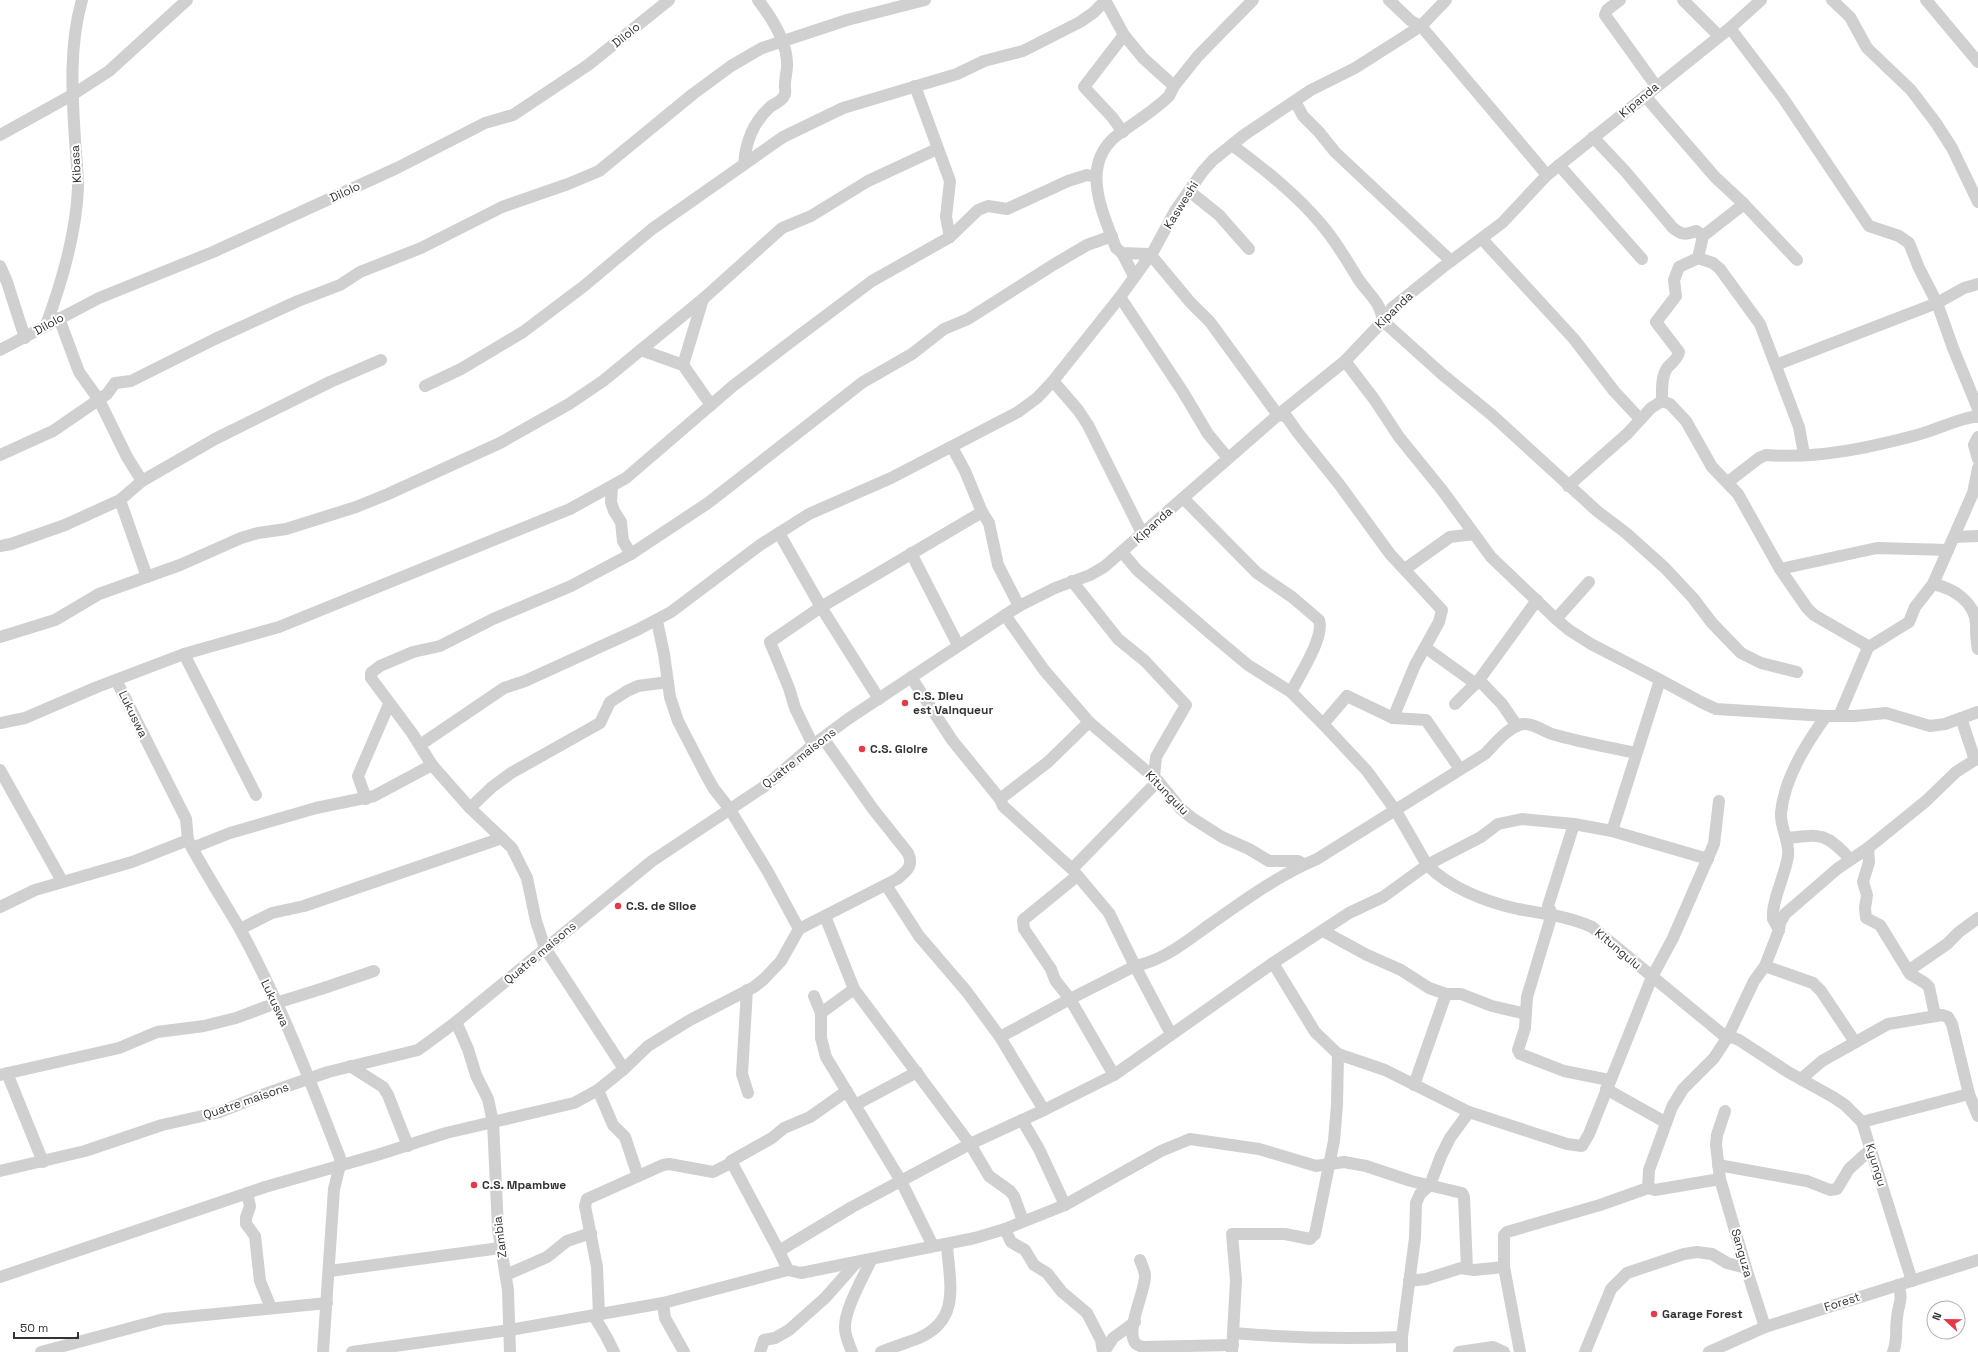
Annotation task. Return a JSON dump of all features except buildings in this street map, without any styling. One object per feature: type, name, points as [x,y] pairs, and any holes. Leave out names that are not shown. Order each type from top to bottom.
[{"type":"street","name":"Kibasa","points":[[46,325],[64,270],[74,225],[78,188],[72,95],[75,32],[82,0]]},
{"type":"street","points":[[0,135],[72,95],[109,71],[187,0]]},
{"type":"street","name":"Dilolo","points":[[0,350],[99,298],[160,274],[291,217],[397,168],[485,123],[513,115],[588,65],[669,0]]},
{"type":"street","points":[[744,164],[747,144],[754,125],[758,119],[785,95],[787,65],[782,40],[777,28],[758,0]]},
{"type":"street","points":[[0,455],[53,431],[107,394],[115,383],[131,381],[222,336],[298,301],[340,285],[360,272],[421,248],[502,207],[568,184],[599,171],[693,94],[731,66],[762,48],[782,40],[847,20],[925,0]]},
{"type":"street","points":[[424,386],[461,369],[523,332],[584,286],[652,230],[783,138],[843,108],[957,74],[984,61],[1023,51],[1080,22],[1093,13],[1105,0],[1124,35],[1143,58],[1174,86]]},
{"type":"street","points":[[1134,276],[1122,253],[1116,248],[1097,191],[1096,177],[1101,154],[1107,145],[1169,96],[1174,86],[1198,56],[1253,0]]},
{"type":"street","points":[[1389,0],[1411,21],[1421,26],[1547,175]]},
{"type":"street","name":"Kasweshi","points":[[420,745],[504,688],[525,681],[657,620],[671,612],[779,533],[809,514],[880,483],[952,447],[1018,412],[1034,401],[1053,381],[1120,297],[1154,250],[1175,211],[1203,171],[1232,145],[1295,101],[1318,86],[1355,68],[1421,26],[1446,0]]},
{"type":"street","points":[[1620,0],[1607,10],[1605,15],[1656,86]]},
{"type":"street","points":[[1683,0],[1719,36]]},
{"type":"street","points":[[1832,0],[1850,17],[1867,48],[1911,90],[1936,123],[1952,148],[1978,202]]},
{"type":"street","points":[[1926,0],[1978,62]]},
{"type":"street","name":"Kipanda","points":[[1019,606],[1072,581],[1090,575],[1143,535],[1228,458],[1345,361],[1383,321],[1392,308],[1502,223],[1559,164],[1730,28],[1755,2]]},
{"type":"street","points":[[1730,28],[1796,116],[1870,226],[1899,236],[1909,243],[1919,268],[1937,303],[1978,409]]},
{"type":"street","points":[[1123,132],[1112,117],[1084,87],[1124,35]]},
{"type":"street","points":[[915,86],[950,181],[946,217],[950,237]]},
{"type":"street","points":[[1645,96],[1715,177],[1744,204],[1797,260]]},
{"type":"street","points":[[1295,101],[1304,116],[1320,132],[1335,152],[1451,261]]},
{"type":"street","points":[[1593,137],[1625,171],[1673,228],[1682,234],[1687,235],[1696,231],[1703,236]]},
{"type":"street","points":[[1232,145],[1257,164],[1305,206],[1322,225],[1362,285],[1381,308],[1383,321],[1443,375],[1492,415],[1568,486],[1665,568],[1693,598],[1712,623],[1741,653],[1761,663],[1796,672]]},
{"type":"street","points":[[0,637],[55,620],[98,594],[180,565],[241,538],[258,533],[286,529],[356,507],[452,466],[500,443],[569,404],[603,381],[703,299],[782,228],[811,216],[868,181],[937,149]]},
{"type":"street","points":[[1559,164],[1642,259]]},
{"type":"street","points":[[0,723],[25,718],[116,680],[184,654],[280,627],[556,516],[612,487],[626,478],[733,386],[852,295],[872,281],[950,237],[974,212],[988,206],[1007,209],[1068,181],[1087,175],[1096,177]]},
{"type":"street","points":[[1189,191],[1219,214],[1249,249]]},
{"type":"street","points":[[1698,258],[1703,236],[1744,204]]},
{"type":"street","points":[[624,1069],[545,948],[536,921],[526,878],[512,848],[470,808],[432,765],[420,745],[389,704],[370,675],[373,670],[413,652],[440,646],[493,619],[571,586],[631,554],[714,500],[863,382],[912,354],[944,329],[968,319],[1087,245],[1112,236]]},
{"type":"street","points":[[1482,239],[1574,339],[1614,391],[1640,419]]},
{"type":"street","points":[[1122,253],[1150,254],[1190,302],[1210,322],[1278,415],[1286,416],[1390,554],[1442,610],[1439,622],[1426,648],[1415,665],[1393,718]]},
{"type":"street","points":[[1662,401],[1663,380],[1667,369],[1678,356],[1679,352],[1656,322],[1676,296],[1674,280],[1679,268],[1698,258],[1713,263],[1731,282],[1760,324],[1799,427],[1804,454]]},
{"type":"street","points":[[0,266],[9,287],[25,338]]},
{"type":"street","points":[[1776,365],[1937,303],[1964,288],[1978,284]]},
{"type":"street","points":[[1120,297],[1183,392],[1208,434],[1228,458]]},
{"type":"street","points":[[683,365],[703,299]]},
{"type":"street","points":[[59,318],[79,372],[98,400],[127,457],[142,481]]},
{"type":"street","points":[[641,350],[683,365],[711,405]]},
{"type":"street","points":[[0,546],[11,544],[65,525],[120,500],[142,481],[250,421],[330,382],[381,360]]},
{"type":"street","points":[[1345,361],[1374,399],[1399,438],[1442,490],[1474,534],[1505,571],[1556,619],[1569,630],[1591,644],[1701,702],[1716,708],[1826,716],[1856,716],[1886,713],[1930,726],[1945,724],[1978,712]]},
{"type":"street","points":[[1053,381],[1078,410],[1088,425],[1143,535]]},
{"type":"street","points":[[1568,486],[1627,434],[1656,404],[1662,401],[1670,404],[1686,421],[1712,467],[1738,494],[1780,569],[1807,608],[1814,615],[1863,642],[1867,648]]},
{"type":"street","points":[[1728,482],[1759,458],[1766,455],[1843,452],[1918,435],[1950,425],[1966,417],[1978,417]]},
{"type":"street","points":[[1978,437],[1974,445],[1978,459]]},
{"type":"street","points":[[952,447],[965,472],[982,512],[989,523],[1001,574],[1019,606]]},
{"type":"street","points":[[1838,716],[1867,648],[1909,622],[1915,607],[1933,584],[1973,493],[1978,468]]},
{"type":"street","points":[[612,487],[611,502],[614,511],[621,522],[623,541],[631,554]]},
{"type":"street","points":[[1183,498],[1257,573],[1292,597],[1318,620],[1320,624],[1319,634],[1291,692]]},
{"type":"street","points":[[120,500],[147,577]]},
{"type":"street","points":[[812,745],[795,708],[789,688],[770,642],[821,607],[982,512]]},
{"type":"street","points":[[779,533],[821,607],[879,699]]},
{"type":"street","points":[[1405,569],[1450,537],[1474,534]]},
{"type":"street","points":[[1954,537],[1978,536]]},
{"type":"street","points":[[1780,569],[1877,548],[1948,550]]},
{"type":"street","points":[[1122,552],[1138,570],[1242,660],[1291,692],[1324,724],[1367,771],[1396,811]]},
{"type":"street","points":[[911,554],[958,645]]},
{"type":"street","points":[[1072,581],[1118,639],[1145,661],[1186,705],[1156,757],[1156,779],[1074,872],[1023,920],[1024,929],[1051,969],[1055,980],[1070,999],[1114,1075]]},
{"type":"street","points":[[1556,619],[1589,582]]},
{"type":"street","points":[[1933,584],[1950,588],[1965,600],[1976,623],[1975,639],[1978,649]]},
{"type":"street","points":[[1455,704],[1478,682],[1537,600]]},
{"type":"street","name":"Quatre maisons","points":[[0,1171],[43,1162],[104,1145],[162,1125],[220,1112],[262,1095],[310,1080],[328,1072],[418,1050],[456,1022],[652,861],[775,778],[812,745],[944,654],[1019,606]]},
{"type":"street","name":"Kitungulu","points":[[1005,615],[1044,670],[1089,722],[1156,779],[1181,809],[1192,818],[1222,837],[1250,849],[1269,861],[1298,861],[1303,864],[1317,859],[1485,754],[1508,732],[1517,726]]},
{"type":"street","points":[[657,620],[664,654],[670,697],[678,721],[714,789],[730,808],[768,872],[799,929]]},
{"type":"street","points":[[944,654],[947,623]]},
{"type":"street","points":[[1426,648],[1478,682],[1502,704],[1517,726],[1524,724],[1530,725],[1552,733],[1636,754]]},
{"type":"street","points":[[184,654],[256,795]]},
{"type":"street","points":[[911,677],[952,740],[1008,811],[1074,872],[1109,913],[1171,1034]]},
{"type":"street","name":"Lukuswa","points":[[116,680],[186,819],[190,844],[240,930],[276,1003],[310,1080],[340,1158],[340,1165],[334,1189],[330,1271],[323,1352]]},
{"type":"street","points":[[1612,831],[1660,680]]},
{"type":"street","points":[[470,808],[492,787],[511,773],[600,723],[610,702],[627,691],[638,686],[668,682]]},
{"type":"street","points":[[1324,724],[1347,696],[1393,718],[1426,720],[1460,769]]},
{"type":"street","points":[[366,798],[358,776],[389,704]]},
{"type":"street","points":[[1779,930],[1773,919],[1773,912],[1787,858],[1787,838],[1781,814],[1784,798],[1797,764],[1826,716]]},
{"type":"street","points":[[1648,1188],[1649,1170],[1665,1122],[1677,1096],[1714,1058],[1727,1038],[1754,981],[1765,966],[1779,930],[1780,923],[1785,914],[1850,859],[1868,848],[1926,801],[1956,772],[1977,759],[1961,718]]},
{"type":"street","points":[[1000,799],[1048,762],[1089,722]]},
{"type":"street","points":[[0,1277],[247,1193],[408,1146],[446,1133],[574,1103],[598,1090],[624,1069],[648,1046],[690,1020],[747,990],[764,979],[774,969],[799,929],[886,884],[904,873],[910,866],[910,856],[873,809],[823,738]]},
{"type":"street","points":[[0,907],[35,890],[62,881],[99,872],[316,808],[366,798],[384,792],[432,765]]},
{"type":"street","points":[[0,770],[62,881]]},
{"type":"street","points":[[1273,963],[1315,1032],[1338,1054],[1385,1070],[1469,1112],[1568,1144],[1582,1146],[1589,1134],[1652,977],[1673,938],[1708,859],[1717,832],[1719,801]]},
{"type":"street","name":"Kitungulu","points":[[1396,811],[1427,865],[1443,878],[1457,886],[1494,902],[1520,909],[1572,918],[1592,927],[1727,1038],[1732,1037],[1739,1040],[1801,1079]]},
{"type":"street","points":[[779,1251],[901,1181],[970,1144],[1044,1110],[1114,1075],[1273,963],[1324,931],[1349,913],[1383,897],[1427,865],[1481,838],[1488,833],[1493,826],[1503,822],[1522,819],[1574,824],[1612,831],[1708,859]]},
{"type":"street","points":[[1574,824],[1548,906],[1552,914],[1528,997],[1525,1028],[1518,1050],[1520,1054],[1564,1071],[1608,1085],[1665,1122]]},
{"type":"street","points":[[1787,838],[1812,835],[1826,838],[1834,842],[1850,859]]},
{"type":"street","points":[[240,930],[272,913],[304,906],[502,838]]},
{"type":"street","points":[[1868,848],[1869,862],[1863,882],[1867,898],[1865,915],[1869,920],[1880,925],[1912,977],[1925,982],[1929,988],[1935,1015]]},
{"type":"street","points":[[1274,862],[1282,876]]},
{"type":"street","points":[[1000,1037],[1135,966],[1146,964],[1168,954],[1255,893],[1303,864]]},
{"type":"street","points":[[886,884],[919,936],[967,992],[1000,1037],[1044,1110]]},
{"type":"street","points":[[826,916],[854,989],[970,1144],[989,1176],[1010,1191],[1014,1196],[1023,1221]]},
{"type":"street","points":[[1908,971],[1947,944],[1959,932],[1978,918]]},
{"type":"street","points":[[1324,931],[1367,955],[1401,970],[1429,988],[1446,994],[1461,994],[1492,1006],[1526,1014]]},
{"type":"street","points":[[1765,966],[1813,983],[1824,995],[1855,1042]]},
{"type":"street","points":[[43,1162],[3,1074],[98,1054],[119,1048],[157,1032],[204,1026],[236,1018],[276,1003],[374,971]]},
{"type":"street","points":[[821,1013],[854,989]]},
{"type":"street","points":[[747,990],[742,1074],[748,1093]]},
{"type":"street","points":[[1414,1085],[1446,994]]},
{"type":"street","points":[[814,996],[821,1013],[824,1051],[846,1091],[901,1181],[933,1246]]},
{"type":"street","points":[[1801,1079],[1822,1061],[1888,1024],[1935,1015],[1944,1015],[1952,1024],[1969,1094],[1978,1116]]},
{"type":"street","name":"Zambia","points":[[456,1022],[468,1049],[476,1075],[488,1099],[493,1122],[500,1248],[506,1275],[510,1352]]},
{"type":"street","points":[[1232,1344],[1236,1280],[1232,1234],[1285,1234],[1312,1238],[1318,1222],[1334,1141],[1337,1105],[1338,1054]]},
{"type":"street","points":[[350,1066],[382,1087],[388,1095],[408,1146]]},
{"type":"street","points":[[855,1105],[917,1072]]},
{"type":"street","name":"Kyungu","points":[[1801,1079],[1845,1105],[1862,1122],[1912,1281]]},
{"type":"street","points":[[598,1090],[612,1125],[625,1137],[638,1176]]},
{"type":"street","points":[[614,1352],[596,1315],[597,1267],[585,1206],[588,1199],[663,1165],[669,1164],[713,1172],[731,1163],[732,1159],[772,1138],[784,1128],[810,1116],[846,1091]]},
{"type":"street","points":[[1862,1122],[1969,1094]]},
{"type":"street","name":"Sanguza","points":[[1725,1111],[1717,1135],[1720,1179],[1765,1327]]},
{"type":"street","points":[[1402,1352],[1402,1337],[1415,1238],[1416,1203],[1420,1194],[1430,1185],[1450,1138],[1469,1112]]},
{"type":"street","points":[[1022,1120],[1039,1149],[1065,1205]]},
{"type":"street","points":[[352,1352],[411,1349],[663,1303],[788,1270],[801,1273],[975,1238],[1005,1229],[1065,1205],[1161,1151],[1190,1139],[1259,1149],[1316,1166],[1344,1162],[1366,1166],[1458,1192],[1464,1195],[1467,1269]]},
{"type":"street","points":[[1718,1165],[1807,1181],[1830,1190],[1837,1189],[1849,1170],[1871,1149]]},
{"type":"street","points":[[731,1163],[788,1270]]},
{"type":"street","points":[[1520,1352],[1504,1266],[1504,1235],[1506,1232],[1600,1205],[1648,1188],[1655,1190],[1720,1179]]},
{"type":"street","points":[[247,1193],[250,1206],[246,1218],[246,1224],[255,1236],[260,1281],[271,1308]]},
{"type":"street","points":[[1005,1229],[1011,1242],[1025,1250],[1034,1265],[1045,1272],[1062,1292],[1087,1313],[1101,1340],[1103,1352]]},
{"type":"street","points":[[506,1275],[547,1257],[567,1241],[591,1233]]},
{"type":"street","points":[[881,1352],[931,1332],[948,1314],[950,1299],[946,1244]]},
{"type":"street","points":[[330,1271],[500,1248]]},
{"type":"street","points":[[1584,1352],[1611,1289],[1626,1273],[1684,1254],[1697,1252],[1712,1254],[1727,1263],[1746,1268]]},
{"type":"street","points":[[852,1352],[846,1336],[845,1326],[852,1302],[871,1260]]},
{"type":"street","points":[[1140,1260],[1144,1268],[1144,1280],[1135,1313],[1132,1336],[1134,1342],[1138,1346],[1232,1344],[1290,1338],[1351,1339],[1402,1337]]},
{"type":"street","name":"Forest","points":[[1709,1352],[1765,1327],[1978,1260]]},
{"type":"street","points":[[760,1352],[764,1340],[775,1338],[789,1330],[825,1298],[856,1263]]},
{"type":"street","points":[[1409,1281],[1426,1279],[1456,1269],[1474,1270],[1504,1266]]},
{"type":"street","points":[[1893,1352],[1897,1340],[1897,1318],[1901,1301],[1898,1284]]},
{"type":"street","points":[[41,1352],[164,1319],[327,1303]]},
{"type":"street","points":[[663,1303],[665,1318],[684,1352]]},
{"type":"street","points":[[1103,1352],[1113,1338],[1135,1322]]},
{"type":"street","points":[[1459,1352],[1493,1347],[1504,1352]]},
{"type":"place","name":"C.S. Dieu est Vainqueur","points":[[905,703]]},
{"type":"place","name":"C.S. Gloire","points":[[862,749]]},
{"type":"place","name":"C.S. de Siloe","points":[[618,906]]},
{"type":"place","name":"C.S. Mpambwe","points":[[474,1185]]},
{"type":"place","name":"Garage Forest","points":[[1654,1314]]}]
